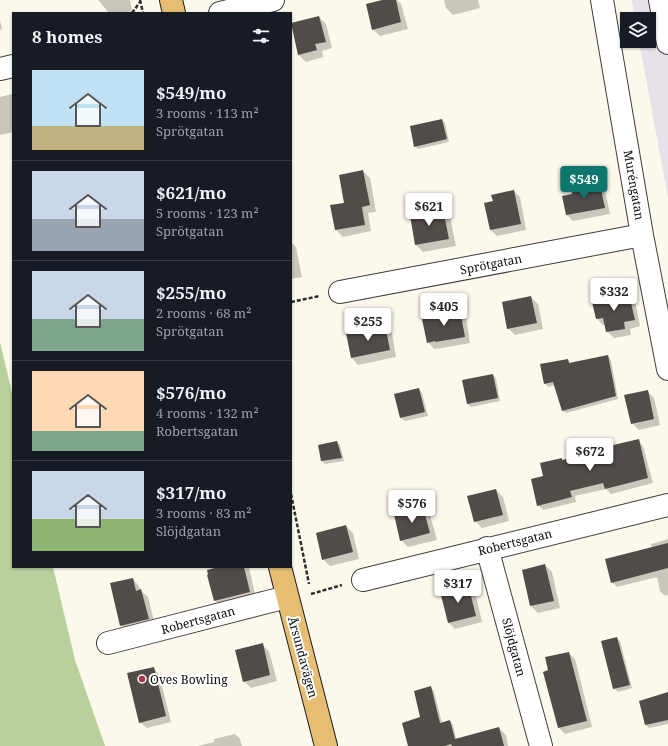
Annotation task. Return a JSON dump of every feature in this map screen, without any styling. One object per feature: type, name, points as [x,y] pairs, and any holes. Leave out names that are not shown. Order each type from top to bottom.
[{"type":"main road","points":[[171,0],[174,12]]},
{"type":"main road","name":"Årsundavägen","points":[[280,568],[326,746]]},
{"type":"street","points":[[224,12],[274,0]]},
{"type":"street","name":"Muréngatan","points":[[602,0],[642,235],[668,369]]},
{"type":"street","points":[[660,0],[668,43]]},
{"type":"street","points":[[0,69],[12,66]]},
{"type":"street","name":"Sprötgatan","points":[[340,292],[642,235]]},
{"type":"street","name":"Robertsgatan","points":[[363,580],[487,548],[668,505]]},
{"type":"street","name":"Slöjdgatan","points":[[487,548],[541,746]]},
{"type":"street","name":"Robertsgatan","points":[[108,644],[287,597]]},
{"type":"path","points":[[133,12],[140,1]]},
{"type":"path","points":[[140,1],[143,12]]},
{"type":"path","points":[[292,302],[340,292]]},
{"type":"path","points":[[292,499],[310,586]]},
{"type":"path","points":[[311,594],[363,580]]},
{"type":"shaded area","points":[[632,0],[668,0],[668,198],[640,48],[656,48],[656,12],[634,12]]},
{"type":"green space","points":[[0,342],[12,393],[12,568],[53,568],[75,660],[105,746],[0,746]]},
{"type":"building","points":[[382,0],[396,0],[401,22],[372,30],[366,4]]},
{"type":"building","points":[[319,16],[326,42],[315,44],[317,50],[298,55],[292,23]]},
{"type":"building","points":[[442,119],[447,139],[414,147],[410,126]]},
{"type":"building","points":[[363,170],[370,205],[362,207],[365,225],[335,230],[330,205],[344,203],[339,175]]},
{"type":"building","points":[[600,184],[605,208],[566,215],[562,196],[572,194],[571,190]]},
{"type":"building","points":[[514,190],[521,224],[490,230],[484,203],[493,201],[491,195]]},
{"type":"building","points":[[443,209],[449,239],[415,245],[410,215]]},
{"type":"building","points":[[629,294],[635,320],[624,322],[625,329],[606,332],[603,318],[596,319],[592,302]]},
{"type":"building","points":[[531,296],[537,323],[507,329],[502,302]]},
{"type":"building","points":[[460,310],[465,337],[427,343],[422,319]]},
{"type":"building","points":[[385,325],[390,350],[351,358],[346,333]]},
{"type":"building","points":[[608,355],[616,396],[562,411],[553,382],[544,384],[540,364],[568,359],[569,363]]},
{"type":"building","points":[[493,374],[498,398],[467,404],[462,380]]},
{"type":"building","points":[[419,388],[425,412],[400,418],[394,394]]},
{"type":"building","points":[[648,390],[654,419],[631,424],[624,395]]},
{"type":"building","points":[[639,439],[648,478],[605,489],[603,483],[570,491],[572,497],[537,506],[531,479],[543,476],[540,463],[610,450],[609,446]]},
{"type":"building","points":[[337,441],[342,458],[321,461],[318,445]]},
{"type":"building","points":[[496,489],[503,515],[474,522],[467,496]]},
{"type":"building","points":[[423,507],[430,533],[400,541],[394,514]]},
{"type":"building","points":[[346,525],[353,552],[322,560],[316,533]]},
{"type":"building","points":[[668,543],[668,568],[611,583],[605,559]]},
{"type":"building","points":[[545,564],[554,601],[530,606],[522,570]]},
{"type":"building","points":[[214,568],[244,568],[250,592],[214,601],[207,570]]},
{"type":"building","points":[[133,578],[136,591],[141,589],[149,619],[120,626],[110,583]]},
{"type":"building","points":[[468,584],[476,616],[448,623],[440,591]]},
{"type":"building","points":[[617,637],[630,685],[613,689],[601,641]]},
{"type":"building","points":[[263,643],[270,675],[243,682],[235,650]]},
{"type":"building","points":[[569,652],[587,721],[558,728],[543,672],[548,670],[545,657]]},
{"type":"building","points":[[154,667],[166,716],[139,723],[127,673]]},
{"type":"building","points":[[431,686],[440,723],[450,720],[455,739],[499,727],[504,746],[452,746],[451,744],[445,746],[408,746],[402,723],[420,717],[414,691]]},
{"type":"building","points":[[668,692],[668,720],[645,725],[639,701]]},
{"type":"place","name":"Oves Bowling","points":[[142,679]]}]
